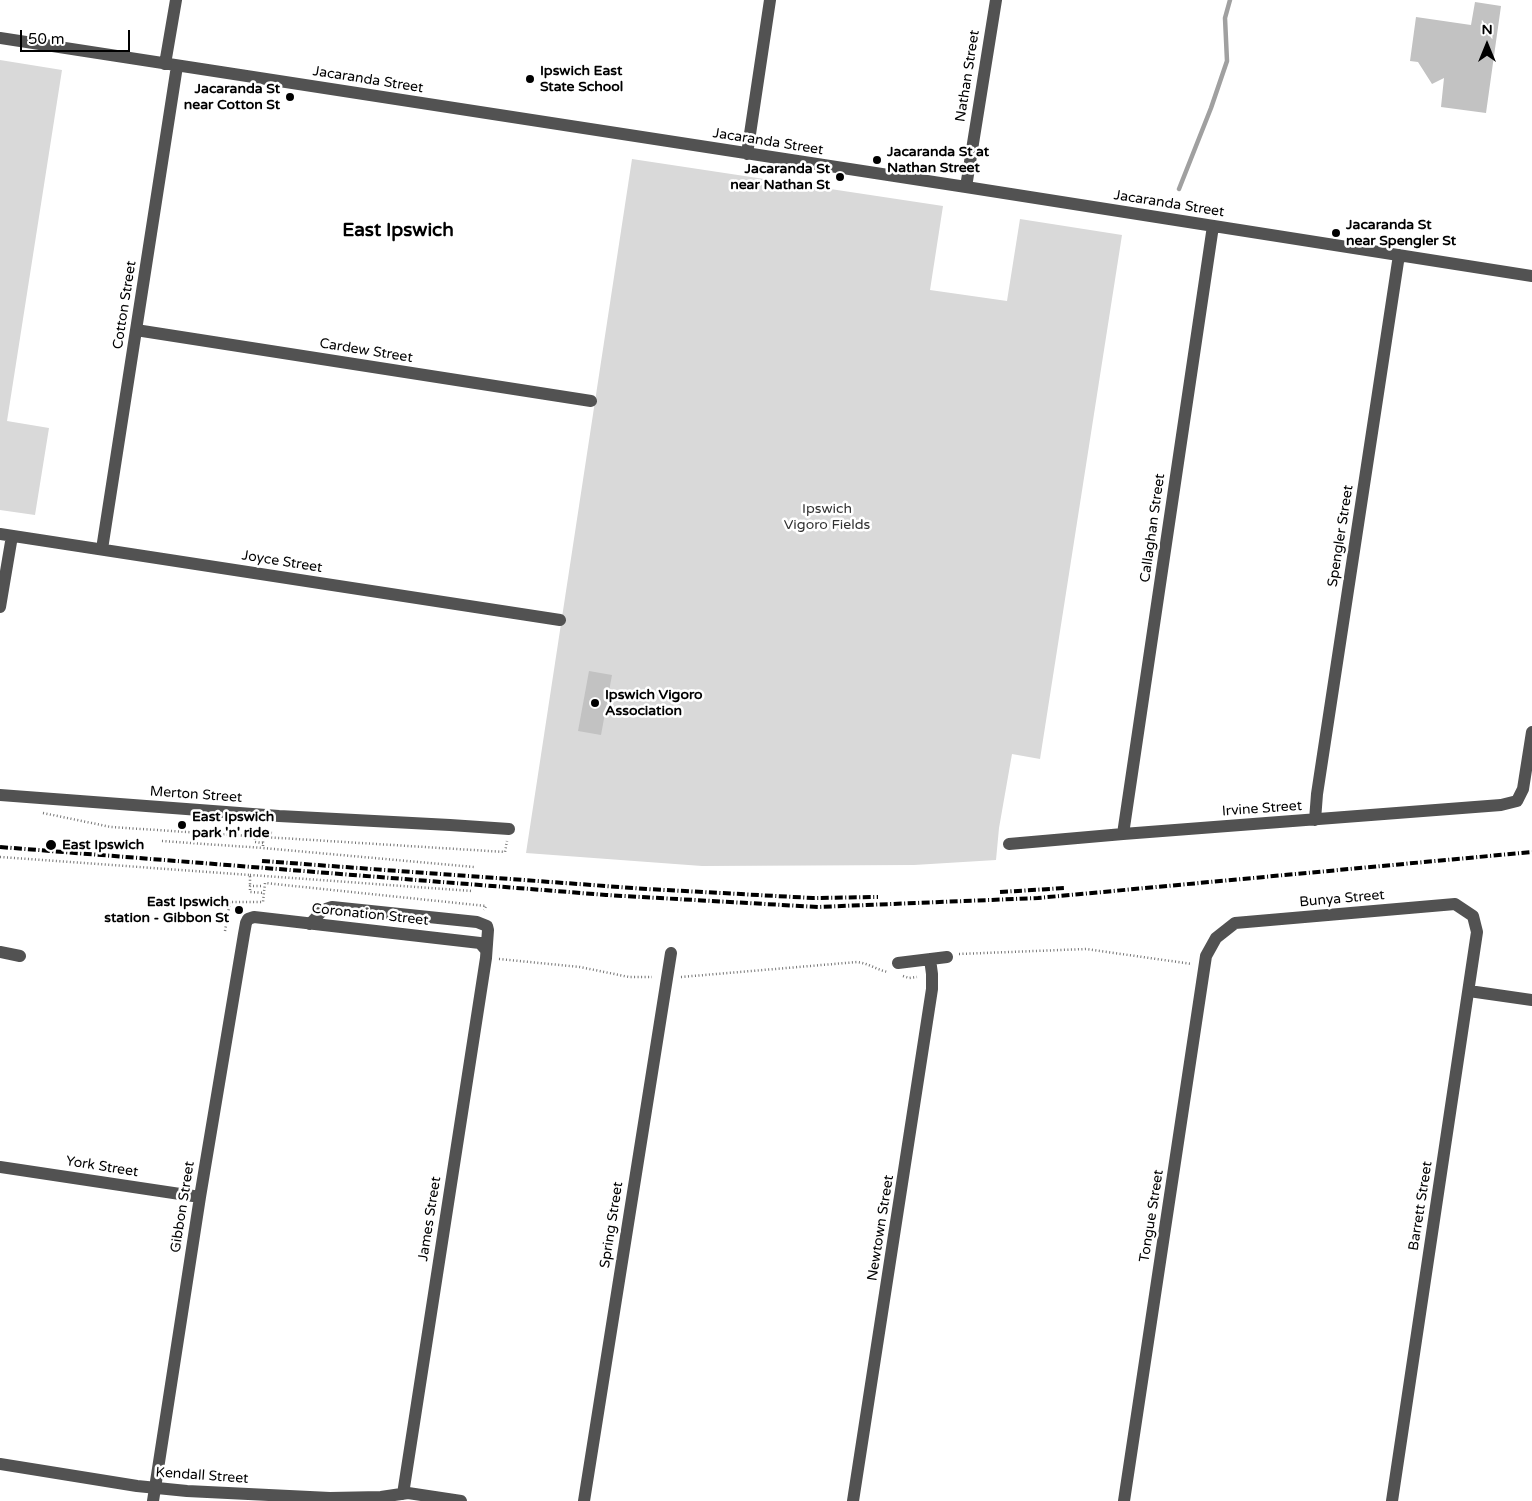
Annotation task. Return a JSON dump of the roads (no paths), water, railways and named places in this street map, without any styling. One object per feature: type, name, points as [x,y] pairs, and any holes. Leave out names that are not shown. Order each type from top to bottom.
[{"type":"street","name":"Cotton Street","points":[[102,549],[136,330],[171,64],[176,0]]},
{"type":"street","points":[[747,154],[770,0]]},
{"type":"street","name":"Nathan Street","points":[[966,187],[996,0]]},
{"type":"street","name":"Jacaranda Street","points":[[0,38],[1532,276]]},
{"type":"street","name":"Callaghan Street","points":[[1123,834],[1213,226]]},
{"type":"street","name":"Spengler Street","points":[[1316,820],[1317,794],[1399,256]]},
{"type":"street","name":"Cardew Street","points":[[136,330],[591,401]]},
{"type":"street","points":[[0,607],[6,535]]},
{"type":"street","name":"Joyce Street","points":[[6,535],[560,620]]},
{"type":"street","name":"Irvine Street","points":[[1010,844],[1501,805],[1517,802],[1523,790],[1532,732]]},
{"type":"street","name":"Merton Street","points":[[0,794],[279,816],[509,829]]},
{"type":"street","name":"Bunya Street","points":[[1216,938],[1234,923],[1456,904],[1473,916]]},
{"type":"street","name":"James Street","points":[[310,924],[323,910],[332,907],[477,922],[487,926],[488,930],[486,958],[403,1494]]},
{"type":"street","name":"Barrett Street","points":[[1392,1501],[1469,991],[1477,932],[1473,916]]},
{"type":"street","name":"Coronation Street","points":[[248,919],[254,917],[480,943],[486,950]]},
{"type":"street","name":"Gibbon Street","points":[[155,1495],[200,1197],[248,919]]},
{"type":"street","name":"Tongue Street","points":[[1124,1501],[1206,956],[1216,938]]},
{"type":"street","points":[[0,952],[20,956]]},
{"type":"street","name":"Spring Street","points":[[584,1501],[671,953]]},
{"type":"street","points":[[896,968],[930,959],[951,956]]},
{"type":"street","name":"Newtown Street","points":[[853,1501],[931,999],[932,974],[930,959]]},
{"type":"street","points":[[1469,991],[1532,1000]]},
{"type":"street","name":"York Street","points":[[0,1167],[200,1197]]},
{"type":"street","name":"Kendall Street","points":[[0,1464],[155,1495],[312,1499],[381,1497],[403,1494],[434,1496],[461,1501]]},
{"type":"waterway","points":[[1179,189],[1211,108],[1227,61],[1225,18],[1230,0]]},
{"type":"railway","points":[[0,847],[606,895],[818,907],[1038,898],[1532,852]]},
{"type":"railway","points":[[262,861],[647,889],[813,898],[878,897]]},
{"type":"railway","points":[[1000,892],[1065,888]]},
{"type":"place","name":"Ipswich East State School","points":[[530,79]]},
{"type":"place","name":"Jacaranda St near Cotton St","points":[[290,97]]},
{"type":"place","name":"Jacaranda St at Nathan Street","points":[[877,160]]},
{"type":"place","name":"Jacaranda St near Nathan St","points":[[840,177]]},
{"type":"place","name":"Jacaranda St near Spengler St","points":[[1336,233]]},
{"type":"place","name":"Ipswich Vigoro Association","points":[[595,703]]},
{"type":"place","name":"East Ipswich park 'n' ride","points":[[182,825]]},
{"type":"place","name":"East Ipswich","points":[[51,845]]},
{"type":"place","name":"East Ipswich station - Gibbon St","points":[[239,910]]},
{"type":"district","name":"East Ipswich","points":[[398,231]]},
{"type":"park label","name":"Ipswich Vigoro Fields","points":[[827,518]]}]
